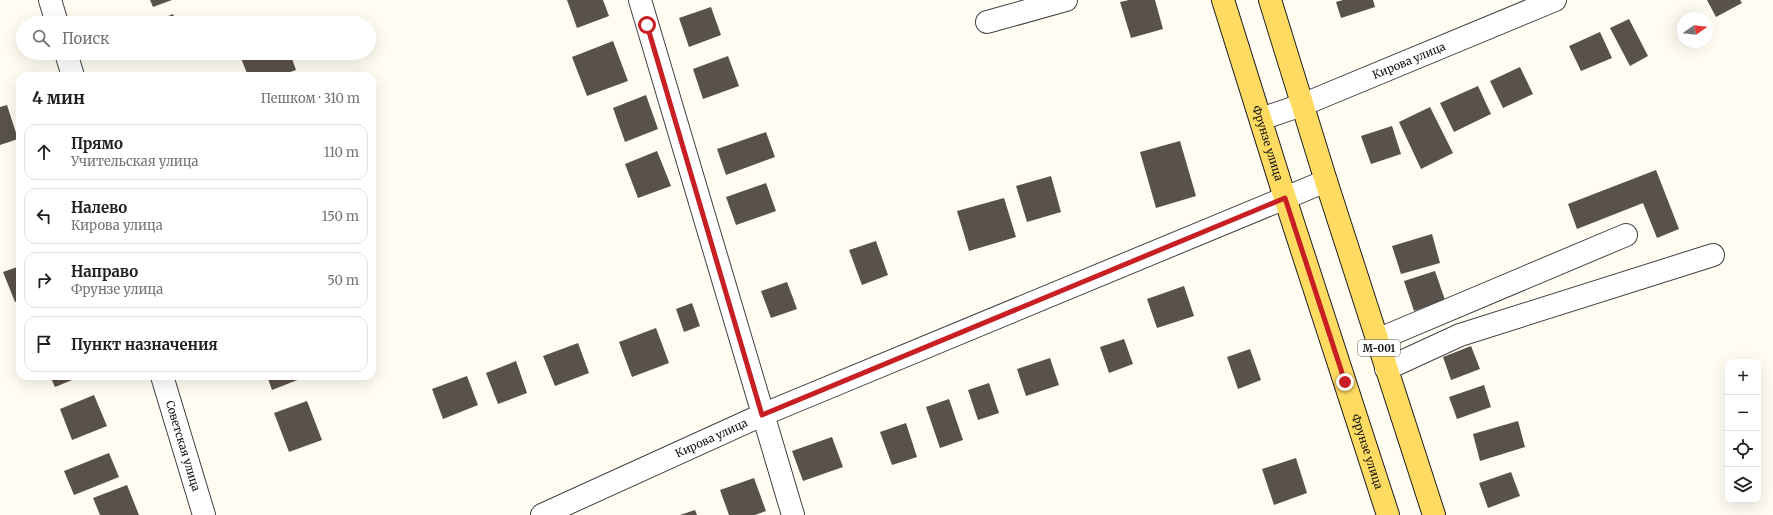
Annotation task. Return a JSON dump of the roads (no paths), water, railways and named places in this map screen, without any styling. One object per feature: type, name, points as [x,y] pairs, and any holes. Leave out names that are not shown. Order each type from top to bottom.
[{"type":"main road","name":"Фрунзе улица","points":[[1223,0],[1285,198],[1388,515]]},
{"type":"main road","name":"M-001","points":[[1270,0],[1326,181],[1434,515]]},
{"type":"street","points":[[50,0],[55,16]]},
{"type":"street","points":[[640,0],[762,415],[793,515]]},
{"type":"street","points":[[987,22],[1066,0]]},
{"type":"street","name":"Кирова улица","points":[[1261,119],[1302,105],[1555,0]]},
{"type":"street","points":[[68,60],[72,72]]},
{"type":"street","name":"Кирова улица","points":[[542,515],[762,415],[1326,181]]},
{"type":"street","points":[[1377,340],[1626,234]]},
{"type":"street","points":[[1386,369],[1460,335],[1713,254]]},
{"type":"street","name":"Советская улица","points":[[163,380],[204,515]]}]
